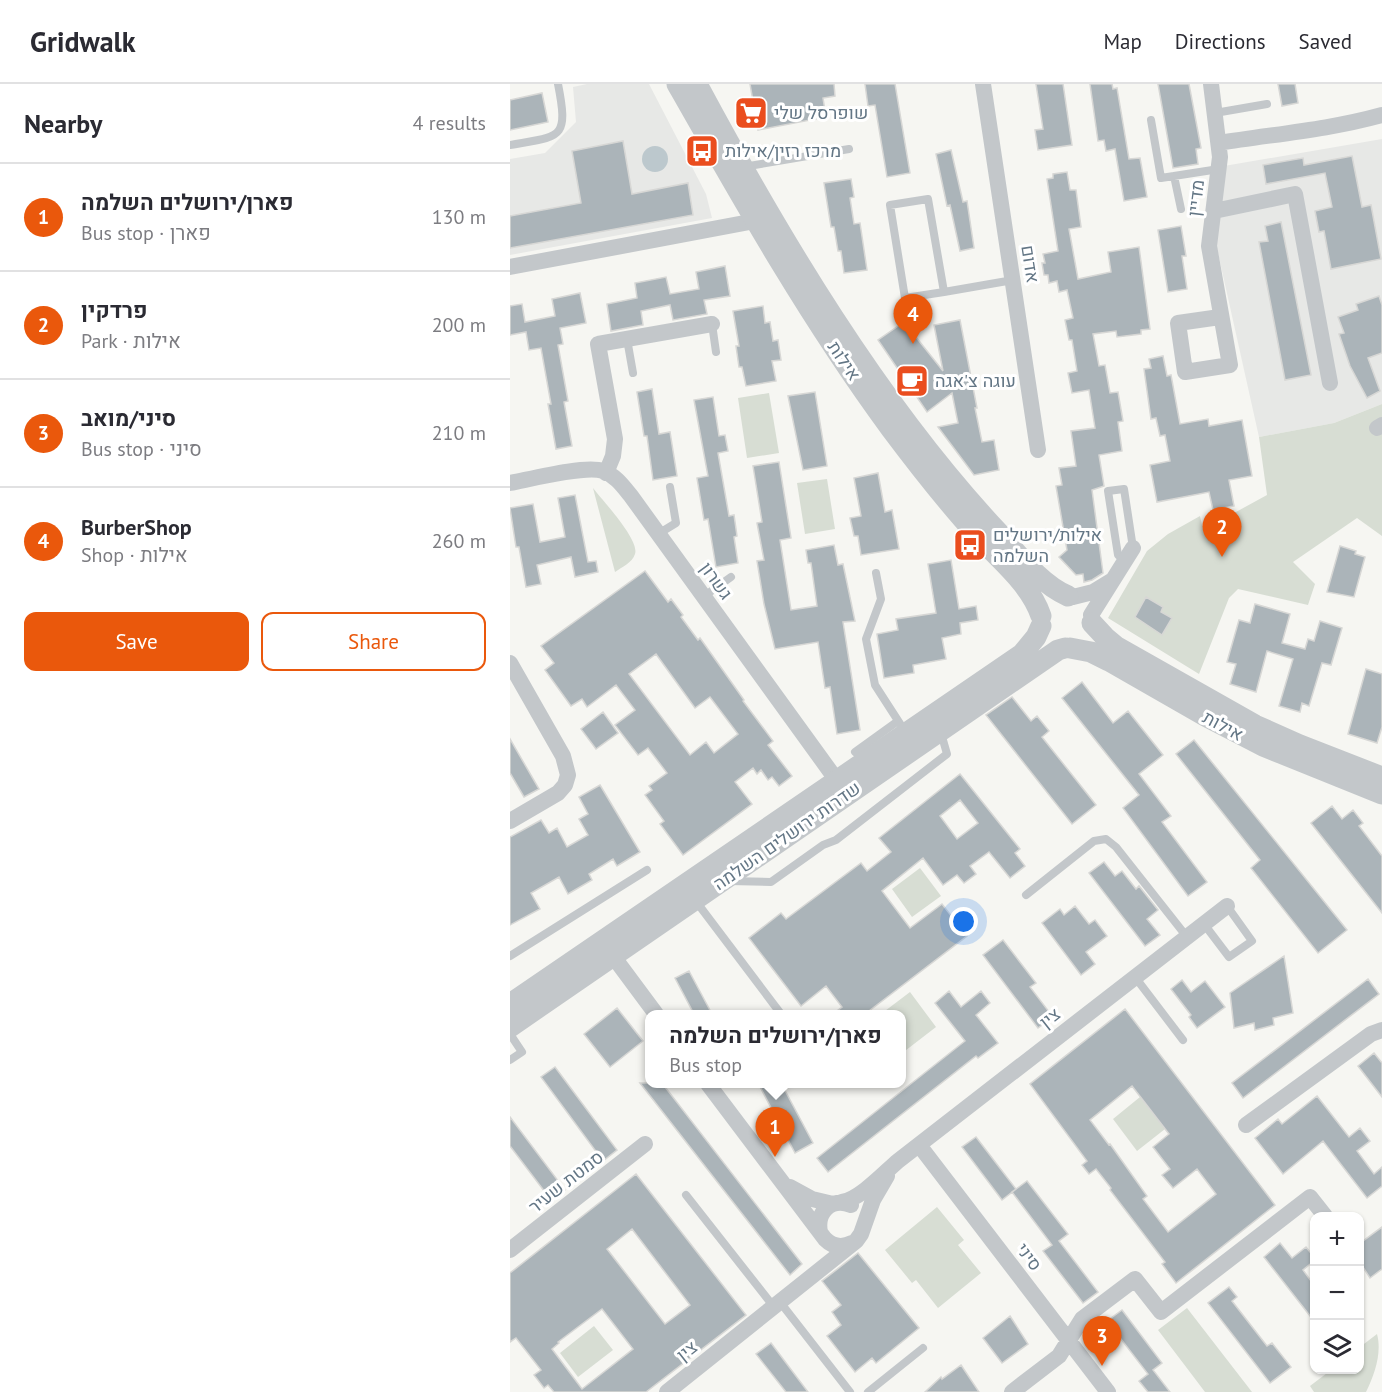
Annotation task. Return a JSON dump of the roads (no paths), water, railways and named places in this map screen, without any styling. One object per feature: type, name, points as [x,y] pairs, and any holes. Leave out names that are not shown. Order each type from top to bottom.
[{"type":"street","name":"אילות","points":[[677,84],[755,221],[811,313],[890,428],[954,509],[1031,594],[1041,621]]},
{"type":"street","name":"אדום","points":[[983,84],[1038,450]]},
{"type":"street","name":"מדיין","points":[[1211,84],[1220,157],[1209,246],[1221,316]]},
{"type":"street","name":"אילות","points":[[699,85],[743,166],[826,303],[924,445],[1013,549],[1042,578],[1059,592],[1070,596]]},
{"type":"street","points":[[1219,143],[1318,130],[1352,124],[1382,115]]},
{"type":"street","points":[[1214,210],[1295,194],[1330,383]]},
{"type":"street","points":[[510,267],[755,221]]},
{"type":"street","points":[[510,483],[590,469],[606,472],[613,456],[615,439],[598,344],[712,324]]},
{"type":"street","name":"גשרון","points":[[606,472],[623,486],[842,788]]},
{"type":"street","points":[[1114,579],[1093,592],[1053,600],[1046,607],[1041,621],[1048,640],[1056,646],[1068,648],[1080,644],[1088,637],[1092,619],[1129,555]]},
{"type":"street","points":[[1070,596],[1086,604],[1092,619]]},
{"type":"street","name":"אילות","points":[[1092,619],[1105,638],[1117,647],[1233,714],[1300,745],[1382,777]]},
{"type":"street","name":"שדרות ירושלים השלמה","points":[[510,1004],[695,900],[723,880],[842,788],[902,727],[1022,654],[1036,637],[1041,621]]},
{"type":"street","name":"אילות","points":[[1068,648],[1091,652],[1109,661],[1205,717],[1263,746],[1382,794]]},
{"type":"street","name":"שדרות ירושלים השלמה","points":[[510,1027],[608,950],[842,788],[940,731],[1058,650],[1068,648]]},
{"type":"street","points":[[510,663],[563,756],[568,769],[567,780],[558,793],[510,820]]},
{"type":"street","name":"צין","points":[[837,1203],[858,1196],[898,1161],[1227,906]]},
{"type":"street","points":[[608,950],[653,1010]]},
{"type":"street","points":[[1246,1125],[1371,1034],[1382,1030]]},
{"type":"street","points":[[712,1088],[822,1236],[831,1245],[840,1246],[852,1243],[859,1237],[862,1227],[861,1216],[857,1209],[850,1204],[819,1202],[805,1196],[781,1179]]},
{"type":"street","name":"סמטת שעיר","points":[[510,1250],[645,1144]]},
{"type":"street","name":"סיני","points":[[919,1145],[1108,1392]]},
{"type":"street","name":"צין","points":[[862,1227],[873,1200],[898,1161]]},
{"type":"street","points":[[1012,1392],[1059,1356],[1083,1319],[1135,1279],[1161,1312],[1310,1197],[1322,1212]]},
{"type":"street","points":[[816,1274],[824,1256],[819,1223],[821,1215],[826,1208],[837,1203]]},
{"type":"street","name":"צין","points":[[667,1392],[852,1243]]},
{"type":"lane","points":[[510,145],[548,138],[562,126],[564,115],[558,84]]},
{"type":"lane","points":[[1215,113],[1267,104]]},
{"type":"lane","points":[[1151,120],[1161,178],[1219,169]]},
{"type":"lane","points":[[743,166],[849,149]]},
{"type":"lane","points":[[1174,176],[1181,209]]},
{"type":"lane","points":[[944,292],[928,199],[890,205],[906,298],[944,292],[1012,280]]},
{"type":"lane","points":[[712,324],[716,352]]},
{"type":"lane","points":[[627,339],[633,373]]},
{"type":"lane","points":[[658,534],[676,523],[670,488]]},
{"type":"lane","points":[[1124,489],[1129,555],[1118,555],[1108,491],[1124,489]]},
{"type":"lane","points":[[855,752],[902,727],[875,685],[866,639],[881,599],[876,573]]},
{"type":"lane","points":[[704,597],[731,577]]},
{"type":"lane","points":[[723,880],[771,882],[823,845],[836,840],[947,754],[940,731]]},
{"type":"lane","points":[[1026,895],[1094,841],[1106,839],[1116,847],[1187,937]]},
{"type":"lane","points":[[510,956],[647,870]]},
{"type":"lane","points":[[695,900],[778,1010]]},
{"type":"lane","points":[[1204,924],[1229,957],[1252,941],[1227,906]]},
{"type":"lane","points":[[1135,977],[1183,1040]]},
{"type":"lane","points":[[510,1034],[522,1052],[510,1060]]},
{"type":"lane","points":[[686,1195],[850,1392]]},
{"type":"lane","points":[[868,1392],[923,1348]]},
{"type":"place","name":"שופרסל שלי","points":[[751,113]]},
{"type":"place","name":"מרכז רזין/אילות","points":[[702,151]]},
{"type":"place","name":"BurberShop","points":[[913,344]]},
{"type":"place","name":"עוגה צ'אגה","points":[[912,381]]},
{"type":"place","name":"אילות/ירושלים השלמה","points":[[970,545]]},
{"type":"place","name":"פרדקין","points":[[1222,557]]},
{"type":"place","name":"פארן/ירושלים השלמה","points":[[775,1157]]},
{"type":"place","name":"סיני/מואב","points":[[1102,1366]]}]
